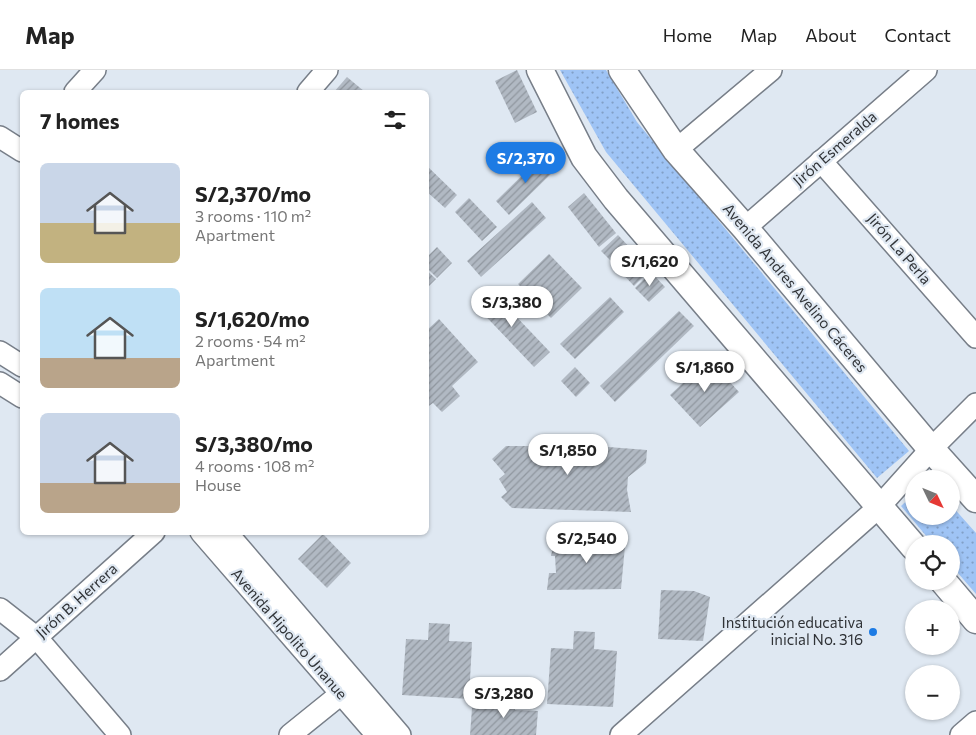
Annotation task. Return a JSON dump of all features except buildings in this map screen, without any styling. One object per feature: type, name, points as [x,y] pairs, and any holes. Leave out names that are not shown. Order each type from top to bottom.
[{"type":"main road","points":[[540,70],[584,157],[616,199],[905,537]]},
{"type":"main road","name":"Avenida Andres Avelino Cáceres","points":[[622,70],[676,150],[745,228],[931,449],[976,499]]},
{"type":"main road","points":[[951,590],[976,620]]},
{"type":"street","points":[[77,90],[95,70]]},
{"type":"street","points":[[310,90],[327,70]]},
{"type":"street","points":[[676,150],[771,70]]},
{"type":"street","name":"Jirón Esmeralda","points":[[745,228],[926,70]]},
{"type":"street","points":[[0,137],[20,150]]},
{"type":"street","name":"Jirón La Perla","points":[[821,161],[976,337]]},
{"type":"street","points":[[0,352],[20,365]]},
{"type":"street","points":[[0,383],[20,396]]},
{"type":"street","points":[[621,735],[879,507],[931,449],[976,404]]},
{"type":"street","name":"Jirón B. Herrera","points":[[0,670],[151,535]]},
{"type":"street","name":"Avenida Hipolito Unanue","points":[[204,535],[348,688],[400,735]]},
{"type":"street","name":"Avenida Hipolito Unanue","points":[[228,535],[348,688],[377,735]]},
{"type":"street","points":[[0,609],[36,638],[120,735]]},
{"type":"street","points":[[290,735],[348,688]]},
{"type":"street","points":[[962,735],[976,722]]},
{"type":"shaded area","points":[[560,70],[606,70],[637,122],[909,451],[877,478],[606,152]]},
{"type":"shaded area","points":[[905,502],[905,511],[901,506]]},
{"type":"shaded area","points":[[960,515],[976,533],[976,594],[960,575],[960,535],[925,535],[917,525],[960,525]]},
{"type":"place","name":"Institución educativa inicial No. 316","points":[[873,632]]}]
